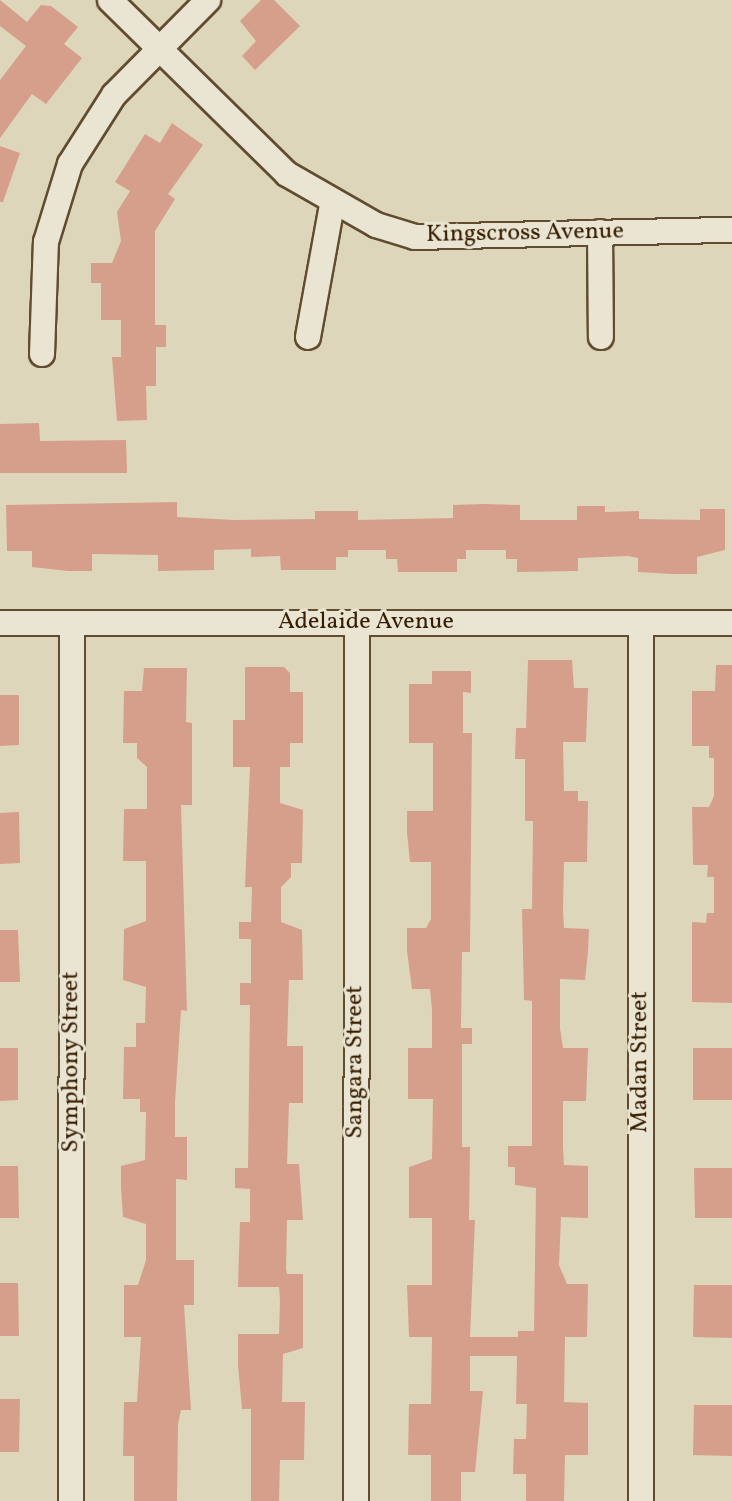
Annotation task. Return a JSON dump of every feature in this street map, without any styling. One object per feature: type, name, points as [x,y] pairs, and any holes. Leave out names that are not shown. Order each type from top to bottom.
[{"type":"street","name":"Kingscross Avenue","points":[[110,0],[287,174],[332,205],[415,237],[732,230]]},
{"type":"street","points":[[42,354],[42,283],[55,202],[90,128],[208,0]]},
{"type":"street","points":[[308,337],[332,205]]},
{"type":"street","points":[[600,232],[601,337]]},
{"type":"street","name":"Symphony Street","points":[[71,1501],[72,623]]},
{"type":"street","name":"Sangara Street","points":[[356,1501],[357,623]]},
{"type":"street","name":"Madan Street","points":[[641,623],[641,1501]]},
{"type":"street","name":"Adelaide Avenue","points":[[0,624],[732,623]]},
{"type":"building","points":[[0,0],[27,22],[41,5],[51,6],[78,27],[64,44],[82,58],[46,104],[32,94],[0,138],[0,80],[26,46],[0,26]]},
{"type":"building","points":[[261,0],[274,0],[300,26],[255,70],[242,56],[256,41],[240,21]]},
{"type":"building","points":[[172,123],[203,145],[168,194],[175,199],[155,231],[155,325],[166,325],[166,347],[156,347],[156,386],[146,386],[147,420],[117,421],[112,357],[121,357],[121,320],[101,320],[101,283],[91,283],[91,263],[112,263],[121,241],[117,212],[130,191],[115,182],[145,134],[160,143]]},
{"type":"building","points":[[0,146],[20,153],[3,202],[0,202]]},
{"type":"building","points":[[39,423],[40,441],[126,440],[127,473],[0,473],[0,424]]},
{"type":"building","points":[[177,502],[177,517],[235,520],[315,519],[315,511],[358,511],[358,520],[453,518],[453,505],[484,504],[520,505],[520,520],[577,520],[577,506],[605,506],[605,512],[639,511],[639,519],[700,520],[700,509],[725,509],[725,550],[697,557],[697,574],[638,572],[638,558],[628,556],[578,558],[578,571],[517,572],[517,559],[506,559],[506,550],[466,550],[466,559],[457,559],[457,572],[398,572],[397,559],[386,559],[386,550],[348,550],[348,557],[336,557],[336,570],[281,570],[280,556],[251,557],[251,549],[214,550],[214,570],[158,571],[158,555],[92,554],[92,571],[68,571],[32,567],[32,551],[7,551],[6,505]]},
{"type":"building","points":[[528,660],[572,660],[574,688],[588,688],[586,742],[563,742],[564,791],[578,791],[578,801],[588,801],[587,862],[564,862],[563,909],[564,928],[589,929],[588,952],[585,980],[560,979],[560,1028],[563,1048],[588,1048],[586,1101],[563,1101],[563,1147],[564,1165],[588,1166],[588,1218],[561,1217],[559,1265],[567,1284],[588,1284],[587,1337],[565,1337],[564,1402],[588,1403],[588,1455],[565,1455],[564,1501],[526,1501],[526,1474],[513,1474],[514,1439],[526,1439],[527,1404],[516,1404],[517,1356],[470,1356],[470,1391],[483,1391],[475,1472],[461,1472],[461,1501],[431,1501],[431,1455],[408,1455],[409,1404],[431,1404],[432,1337],[409,1337],[407,1285],[432,1285],[432,1218],[409,1218],[409,1167],[432,1159],[433,1099],[408,1099],[408,1048],[432,1048],[432,1010],[430,989],[412,989],[407,928],[426,928],[431,919],[431,862],[410,862],[407,811],[433,811],[433,743],[409,743],[409,684],[432,684],[432,671],[471,671],[471,693],[463,692],[463,733],[472,733],[470,952],[462,952],[461,1028],[472,1028],[472,1044],[462,1044],[462,1147],[470,1147],[469,1220],[475,1220],[470,1337],[518,1337],[518,1331],[534,1331],[536,1188],[515,1185],[515,1167],[508,1167],[508,1146],[532,1146],[532,1001],[524,1000],[522,909],[532,909],[533,821],[525,821],[525,759],[515,759],[516,728],[526,728]]},
{"type":"building","points":[[716,665],[732,665],[732,1003],[692,1002],[692,922],[706,923],[707,913],[714,913],[714,877],[707,877],[708,865],[693,865],[692,807],[709,807],[714,796],[714,758],[709,758],[709,746],[692,746],[692,691],[715,691]]},
{"type":"building","points":[[245,667],[284,667],[290,673],[290,692],[303,692],[303,743],[290,743],[290,767],[280,767],[280,803],[303,810],[302,863],[291,863],[291,877],[281,887],[281,922],[302,930],[303,980],[289,980],[287,1046],[303,1046],[303,1103],[289,1103],[287,1164],[299,1164],[303,1220],[287,1220],[286,1268],[287,1274],[303,1274],[303,1348],[283,1354],[282,1402],[305,1402],[304,1460],[280,1460],[279,1501],[251,1501],[251,1409],[242,1409],[238,1365],[238,1334],[279,1334],[280,1300],[279,1287],[238,1287],[240,1222],[250,1222],[250,1189],[235,1188],[235,1168],[248,1168],[250,1005],[240,1005],[240,983],[251,983],[251,939],[239,939],[239,922],[251,922],[252,887],[245,887],[250,767],[233,767],[233,720],[245,720]]},
{"type":"building","points":[[144,668],[187,668],[186,722],[192,723],[192,805],[181,805],[187,1011],[181,1010],[175,1137],[187,1137],[187,1180],[176,1179],[176,1260],[194,1260],[194,1305],[184,1305],[191,1410],[181,1410],[178,1424],[177,1501],[134,1501],[134,1456],[123,1456],[124,1402],[137,1402],[141,1337],[124,1337],[124,1285],[138,1285],[146,1260],[146,1224],[123,1217],[121,1188],[121,1166],[145,1160],[146,1112],[140,1112],[140,1099],[123,1099],[124,1047],[136,1047],[136,1023],[145,1023],[146,987],[123,980],[124,929],[146,921],[146,861],[123,861],[124,809],[147,809],[147,767],[137,758],[137,743],[123,743],[124,691],[142,691]]},
{"type":"building","points":[[0,695],[19,695],[19,745],[0,746]]},
{"type":"building","points":[[19,812],[20,863],[0,864],[0,813]]},
{"type":"building","points":[[0,930],[18,930],[20,982],[0,982]]},
{"type":"building","points":[[0,1048],[18,1048],[18,1100],[0,1101]]},
{"type":"building","points":[[693,1048],[732,1048],[732,1100],[693,1100]]},
{"type":"building","points":[[0,1166],[18,1166],[19,1218],[0,1218]]},
{"type":"building","points":[[694,1168],[732,1168],[732,1218],[695,1218]]},
{"type":"building","points":[[0,1283],[18,1283],[19,1336],[0,1336]]},
{"type":"building","points":[[694,1285],[732,1285],[732,1338],[693,1337]]},
{"type":"building","points":[[0,1399],[20,1399],[19,1452],[0,1452]]},
{"type":"building","points":[[694,1405],[732,1405],[732,1456],[693,1455]]}]
